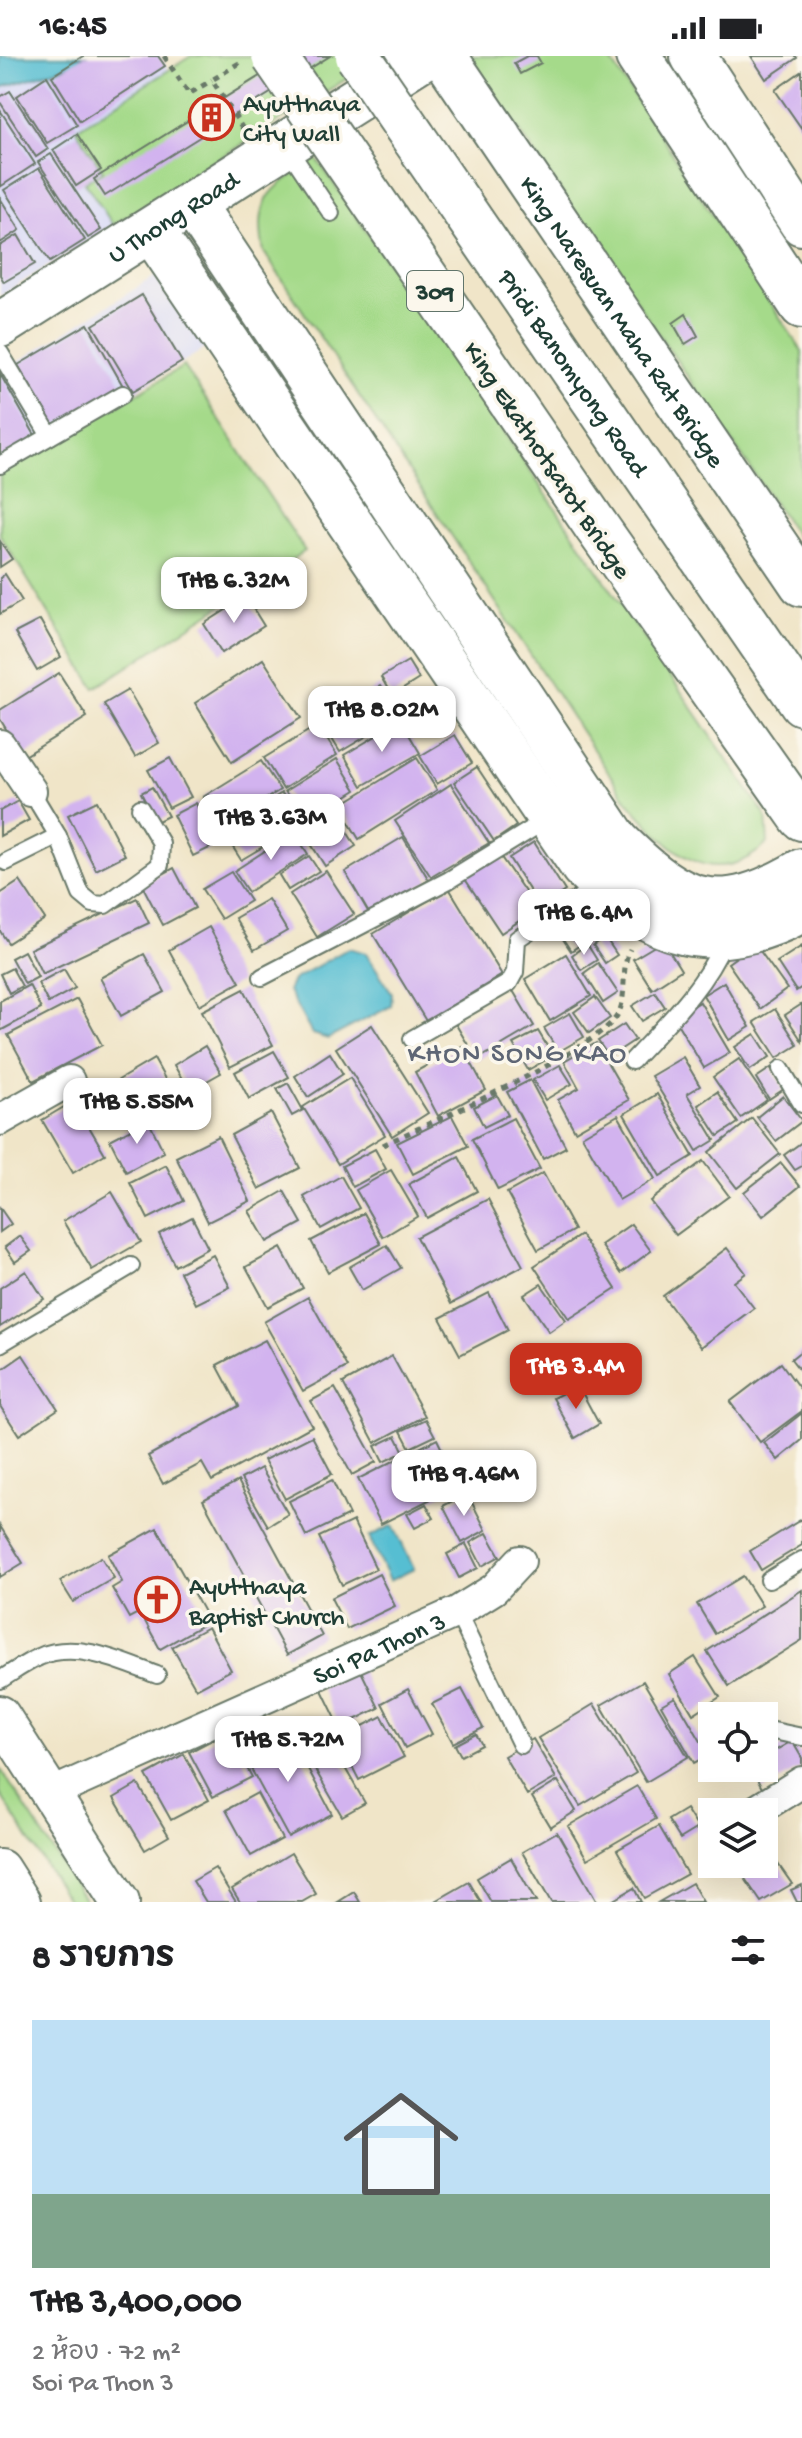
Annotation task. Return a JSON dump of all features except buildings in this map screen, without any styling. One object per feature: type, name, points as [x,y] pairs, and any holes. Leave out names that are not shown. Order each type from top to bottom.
[{"type":"main road","name":"King Ekathotsarot Bridge","points":[[274,56],[596,526],[802,818]]},
{"type":"main road","name":"Pridi Banomyong Road","points":[[358,56],[798,701]]},
{"type":"main road","name":"U Thong Road","points":[[0,325],[425,56]]},
{"type":"main road","name":"King Naresuan Maha Rat Bridge","points":[[444,56],[802,584]]},
{"type":"main road","points":[[638,56],[802,306]]},
{"type":"main road","points":[[693,56],[802,223]]},
{"type":"main road","points":[[193,205],[617,841],[647,871],[678,891],[703,900],[731,901],[753,897],[802,871]]},
{"type":"main road","points":[[152,231],[583,867],[645,919],[699,936],[727,935],[761,927],[802,910]]},
{"type":"street","points":[[0,745],[31,791]]},
{"type":"street","points":[[0,1120],[69,1081]]},
{"type":"street","name":"Soi Pa Thon 3","points":[[50,1794],[457,1612],[494,1589],[520,1561]]},
{"type":"street","points":[[0,1715],[120,1902]]},
{"type":"street","points":[[776,1798],[802,1782]]},
{"type":"lane","points":[[274,153],[331,213]]},
{"type":"lane","points":[[0,353],[50,436]]},
{"type":"lane","points":[[0,465],[123,394]]},
{"type":"lane","points":[[31,791],[58,836],[81,894],[93,904],[105,905],[160,865],[161,843],[140,808]]},
{"type":"lane","points":[[262,977],[449,880],[550,818]]},
{"type":"lane","points":[[6,862],[58,836]]},
{"type":"lane","points":[[412,1039],[509,983],[515,972],[517,939],[600,884]]},
{"type":"lane","points":[[632,1061],[695,993],[714,965],[727,935]]},
{"type":"lane","points":[[781,1069],[802,1104]]},
{"type":"lane","points":[[0,1344],[131,1266]]},
{"type":"lane","points":[[769,1580],[802,1560]]},
{"type":"lane","points":[[457,1612],[521,1745]]},
{"type":"lane","points":[[0,1680],[42,1655],[76,1652],[102,1655],[157,1675]]},
{"type":"lane","points":[[778,1732],[802,1737]]},
{"type":"path","points":[[164,56],[189,94],[250,56]]},
{"type":"path","points":[[212,80],[274,153]]},
{"type":"path","points":[[383,1145],[534,1072],[605,1029],[619,1012],[623,962],[645,919]]},
{"type":"shaded area","points":[[85,56],[159,56],[169,70],[77,129],[104,171],[86,183],[113,225],[0,296],[0,88],[71,65]]},
{"type":"shaded area","points":[[162,272],[206,348],[0,472],[0,373]]},
{"type":"green space","points":[[191,56],[383,56],[113,225],[85,182],[103,171],[76,129]]},
{"type":"green space","points":[[608,56],[802,351],[802,544],[470,58]]},
{"type":"green space","points":[[317,159],[766,816],[768,843],[747,858],[727,865],[709,865],[691,860],[659,835],[628,802],[264,252],[261,218],[264,205],[278,186]]},
{"type":"green space","points":[[184,366],[305,551],[95,688],[0,535],[0,474]]},
{"type":"green space","points":[[0,1768],[86,1902],[69,1902],[0,1794]]},
{"type":"water","points":[[0,56],[85,56],[71,65],[0,88]]},
{"type":"water","points":[[349,948],[366,953],[392,993],[391,1006],[328,1039],[312,1034],[288,991],[293,980]]},
{"type":"water","points":[[393,1525],[414,1569],[389,1581],[369,1537]]},
{"type":"place","name":"Ayutthaya City Wall","points":[[212,117]]},
{"type":"place","name":"Ayutthaya Baptist Church","points":[[158,1600]]},
{"type":"district","name":"KHON SONG KAO","points":[[518,1051]]}]
